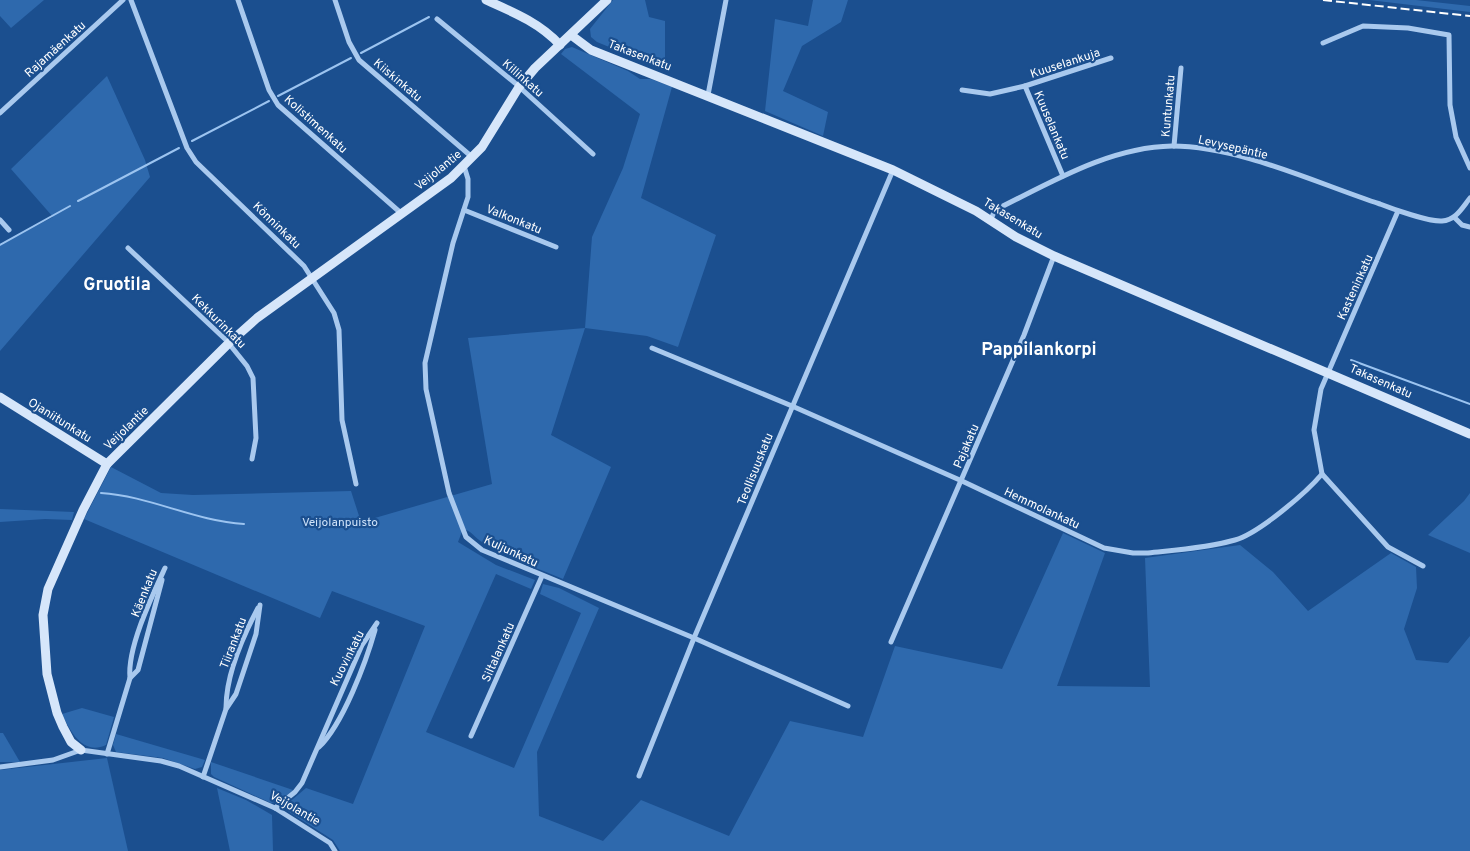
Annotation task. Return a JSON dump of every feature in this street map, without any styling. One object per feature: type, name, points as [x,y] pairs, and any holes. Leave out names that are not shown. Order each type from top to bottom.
[{"type":"street","name":"Rajamäenkatu","points":[[1,110],[123,0]]},
{"type":"street","name":"Könninkatu","points":[[130,0],[187,148],[196,162],[304,266],[338,322],[342,420],[356,484]]},
{"type":"street","name":"Kolistimenkatu","points":[[238,0],[269,90],[278,105],[402,214]]},
{"type":"street","name":"Kiiskinkatu","points":[[335,0],[349,42],[359,60],[472,158]]},
{"type":"street","points":[[486,0],[498,2],[544,30],[560,45]]},
{"type":"street","name":"Veijolantie","points":[[335,851],[330,843],[275,808],[203,777],[161,761],[81,750],[71,742],[63,727],[47,674],[43,615],[48,589],[83,510],[107,464],[229,343],[257,318],[402,214],[451,178],[464,166],[482,147],[519,87],[607,0]]},
{"type":"street","points":[[708,95],[726,0]]},
{"type":"street","name":"Killinkatu","points":[[437,19],[519,87],[593,154]]},
{"type":"street","points":[[1323,43],[1362,26],[1408,28],[1449,35],[1450,104],[1456,138],[1470,168]]},
{"type":"street","name":"Takasenkatu","points":[[571,36],[591,50],[893,170],[991,219],[1016,237],[1054,256],[1328,371],[1470,434]]},
{"type":"street","name":"Kuuselankuja","points":[[1025,86],[1111,58]]},
{"type":"street","name":"Kuntunkatu","points":[[1174,146],[1181,68]]},
{"type":"street","name":"Kuuselankatu","points":[[962,90],[990,94],[1025,86],[1063,176]]},
{"type":"street","name":"Levysepäntie","points":[[991,219],[995,210],[1063,176],[1146,147],[1174,146],[1255,160],[1398,211],[1441,221],[1454,218]]},
{"type":"street","name":"Kuljunkatu","points":[[464,166],[469,187],[451,251],[425,363],[426,389],[449,493],[466,537],[482,550],[694,638],[848,706]]},
{"type":"street","name":"Teollisuuskatu","points":[[639,776],[694,638],[893,170]]},
{"type":"street","points":[[1470,198],[1454,218],[1462,225],[1470,227]]},
{"type":"street","name":"Valkonkatu","points":[[464,210],[556,247]]},
{"type":"street","name":"Kasteninkatu","points":[[1328,371],[1365,291],[1398,211]]},
{"type":"street","points":[[0,220],[9,230]]},
{"type":"street","name":"Kekkurinkatu","points":[[128,248],[229,343],[247,366],[253,378],[256,438],[252,459]]},
{"type":"street","name":"Pajakatu","points":[[892,642],[1024,335],[1054,256]]},
{"type":"street","name":"Hemmolankatu","points":[[652,348],[792,406],[962,481],[1104,548],[1133,553],[1173,550],[1236,540],[1291,503],[1310,488],[1322,474]]},
{"type":"street","points":[[1328,371],[1317,406],[1314,430],[1322,474],[1388,547],[1423,566]]},
{"type":"street","name":"Ojaniitunkatu","points":[[0,397],[107,464]]},
{"type":"street","name":"Käenkatu","points":[[107,754],[130,678],[129,665],[149,603],[165,568],[138,670],[130,678]]},
{"type":"street","name":"Siltalankatu","points":[[471,736],[542,576]]},
{"type":"street","name":"Tiirankatu","points":[[203,777],[226,709],[236,694],[256,634],[260,606],[245,633],[226,692],[226,709]]},
{"type":"street","name":"Kuovinkatu","points":[[275,808],[302,783],[319,748],[323,730],[362,645],[377,624],[369,649],[332,735],[319,748]]},
{"type":"street","points":[[0,767],[53,760],[81,750]]},
{"type":"green space","points":[[0,0],[44,0],[11,28],[0,16]]},
{"type":"green space","points":[[613,0],[645,0],[649,17],[665,21],[665,70],[597,42],[591,37],[590,29]]},
{"type":"green space","points":[[813,0],[848,0],[841,22],[802,46],[783,91],[828,112],[823,136],[765,111],[775,19],[808,26]]},
{"type":"green space","points":[[1369,0],[1416,0],[1470,6],[1470,12]]},
{"type":"green space","points":[[572,47],[628,71],[640,79],[651,79],[672,87],[641,198],[716,235],[678,347],[647,336],[585,328],[592,237],[623,168],[640,114],[561,54],[565,49]]},
{"type":"green space","points":[[107,76],[145,160],[150,177],[0,351],[0,245],[53,217],[11,169]]},
{"type":"green space","name":"Veijolanpuisto","points":[[585,328],[551,435],[611,467],[563,579],[501,553],[463,529],[458,542],[496,565],[535,580],[531,589],[496,574],[426,732],[514,768],[581,613],[540,594],[543,584],[559,588],[599,608],[537,752],[539,816],[603,841],[641,800],[729,836],[790,721],[863,737],[895,646],[1002,669],[1063,533],[1105,553],[1057,686],[1150,687],[1145,558],[1240,545],[1273,572],[1308,611],[1391,553],[1416,567],[1417,588],[1404,629],[1416,660],[1448,663],[1470,636],[1470,851],[340,851],[333,840],[286,810],[286,805],[306,788],[353,804],[425,626],[332,591],[320,618],[84,519],[111,467],[161,493],[193,495],[351,491],[361,522],[492,484],[468,338]]},
{"type":"green space","points":[[1470,493],[1470,553],[1428,535]]},
{"type":"green space","points":[[0,509],[74,512],[72,520],[45,519],[0,522]]},
{"type":"green space","points":[[82,708],[114,717],[106,745],[98,748],[84,745],[69,728],[62,714]]},
{"type":"green space","points":[[0,733],[3,733],[20,762],[0,762]]},
{"type":"green space","points":[[116,734],[205,760],[202,767],[195,769],[163,758],[116,752],[113,745]]},
{"type":"green space","points":[[107,758],[128,851],[0,851],[0,770]]},
{"type":"green space","points":[[211,762],[293,790],[280,801],[271,803],[214,777],[211,774]]},
{"type":"green space","points":[[217,788],[246,800],[272,815],[273,851],[230,851]]},
{"type":"waterway","points":[[361,53],[429,17]]},
{"type":"waterway","points":[[278,96],[351,58]]},
{"type":"waterway","points":[[192,141],[269,101]]},
{"type":"waterway","points":[[78,201],[179,148]]},
{"type":"waterway","points":[[0,245],[70,206]]},
{"type":"waterway","points":[[1351,360],[1470,404]]},
{"type":"waterway","points":[[101,493],[137,499],[207,518],[244,524]]},
{"type":"railway","points":[[1323,0],[1470,16]]},
{"type":"district","name":"Gruotila","points":[[117,284]]},
{"type":"district","name":"Pappilankorpi","points":[[1039,349]]}]
